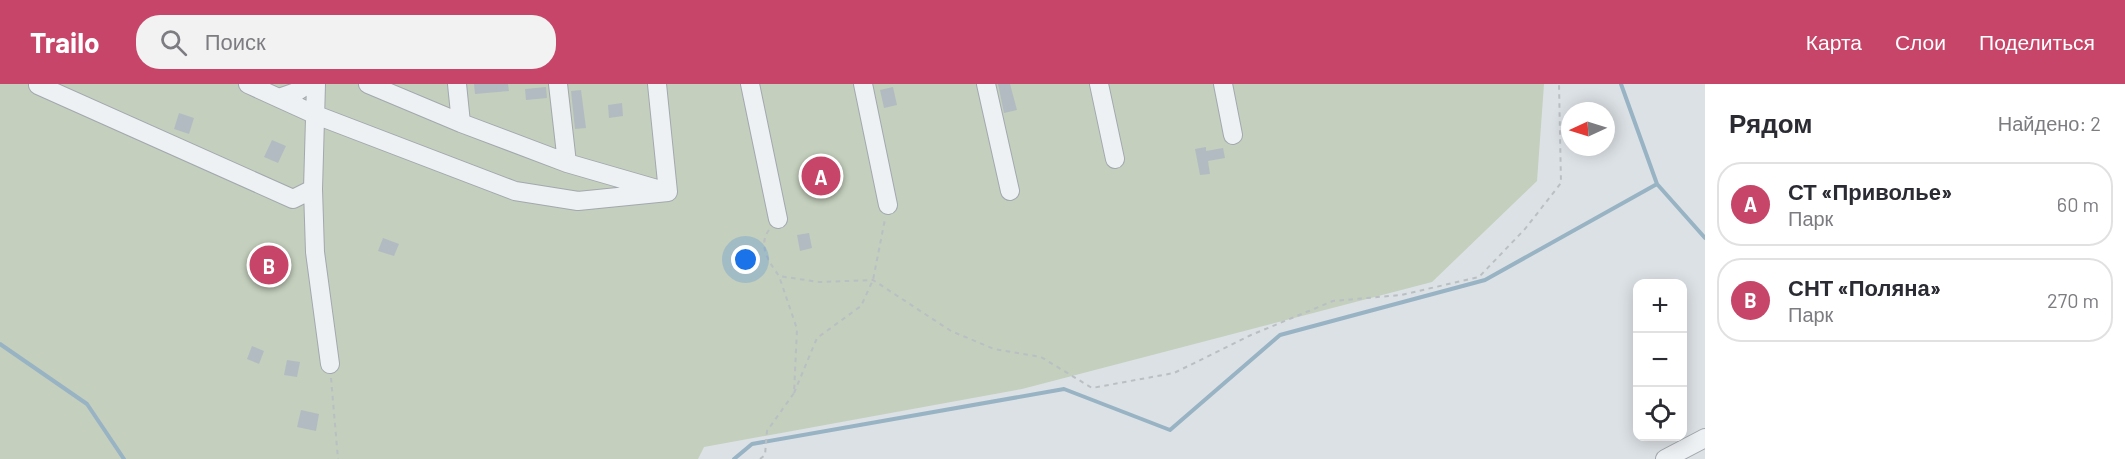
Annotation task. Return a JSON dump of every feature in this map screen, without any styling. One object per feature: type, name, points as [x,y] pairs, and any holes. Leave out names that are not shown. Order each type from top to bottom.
[{"type":"street","points":[[248,84],[316,115],[515,191],[578,201],[668,192]]},
{"type":"street","points":[[279,98],[296,92],[308,84]]},
{"type":"street","points":[[316,84],[313,189],[315,252],[330,364]]},
{"type":"street","points":[[368,84],[461,123],[567,163],[668,192]]},
{"type":"street","points":[[457,84],[461,123]]},
{"type":"street","points":[[558,84],[567,163]]},
{"type":"street","points":[[657,84],[668,192]]},
{"type":"street","points":[[750,84],[778,219]]},
{"type":"street","points":[[863,84],[888,205]]},
{"type":"street","points":[[986,84],[1010,191]]},
{"type":"street","points":[[1099,84],[1114,159]]},
{"type":"street","points":[[1223,84],[1233,135]]},
{"type":"street","points":[[38,85],[293,199],[313,189]]},
{"type":"street","points":[[1665,459],[1705,438]]},
{"type":"path","points":[[779,276],[819,282],[873,280],[951,331],[994,349],[1041,357],[1092,388],[1174,373],[1251,335],[1333,301],[1401,295],[1479,277],[1525,230],[1561,183],[1559,84]]},
{"type":"path","points":[[760,459],[765,455],[767,431],[794,393],[817,338],[861,306],[873,280],[888,205]]},
{"type":"path","points":[[778,219],[765,236],[765,256],[779,276],[797,329],[794,393]]},
{"type":"path","points":[[330,364],[338,459]]},
{"type":"green space","points":[[0,84],[1544,84],[1537,181],[1432,282],[1022,389],[704,447],[698,459],[0,459]]},
{"type":"building","points":[[474,84],[508,84],[509,91],[475,94]]},
{"type":"building","points":[[998,84],[1010,84],[1017,110],[1004,113]]},
{"type":"building","points":[[546,87],[547,98],[526,100],[525,89]]},
{"type":"building","points":[[893,87],[897,105],[884,108],[880,90]]},
{"type":"building","points":[[581,90],[586,128],[575,129],[571,91]]},
{"type":"building","points":[[622,103],[623,116],[609,118],[608,105]]},
{"type":"building","points":[[179,113],[194,118],[189,134],[174,129]]},
{"type":"building","points":[[272,140],[286,146],[278,163],[264,157]]},
{"type":"building","points":[[1206,147],[1206,151],[1223,148],[1225,158],[1208,161],[1210,174],[1200,175],[1195,149]]},
{"type":"building","points":[[809,233],[812,248],[800,251],[797,235]]},
{"type":"building","points":[[383,238],[399,244],[394,256],[378,251]]},
{"type":"building","points":[[252,346],[264,351],[259,364],[247,359]]},
{"type":"building","points":[[287,360],[300,362],[297,377],[284,375]]},
{"type":"building","points":[[301,410],[319,414],[316,431],[297,427]]},
{"type":"waterway","points":[[1621,84],[1657,184],[1705,238]]},
{"type":"waterway","points":[[734,459],[752,444],[1064,389],[1170,430],[1280,335],[1485,280],[1657,184]]},
{"type":"waterway","points":[[0,344],[87,404],[124,459]]},
{"type":"place","name":"СТ «Приволье»","points":[[821,176]]},
{"type":"place","name":"СНТ «Поляна»","points":[[269,265]]}]
